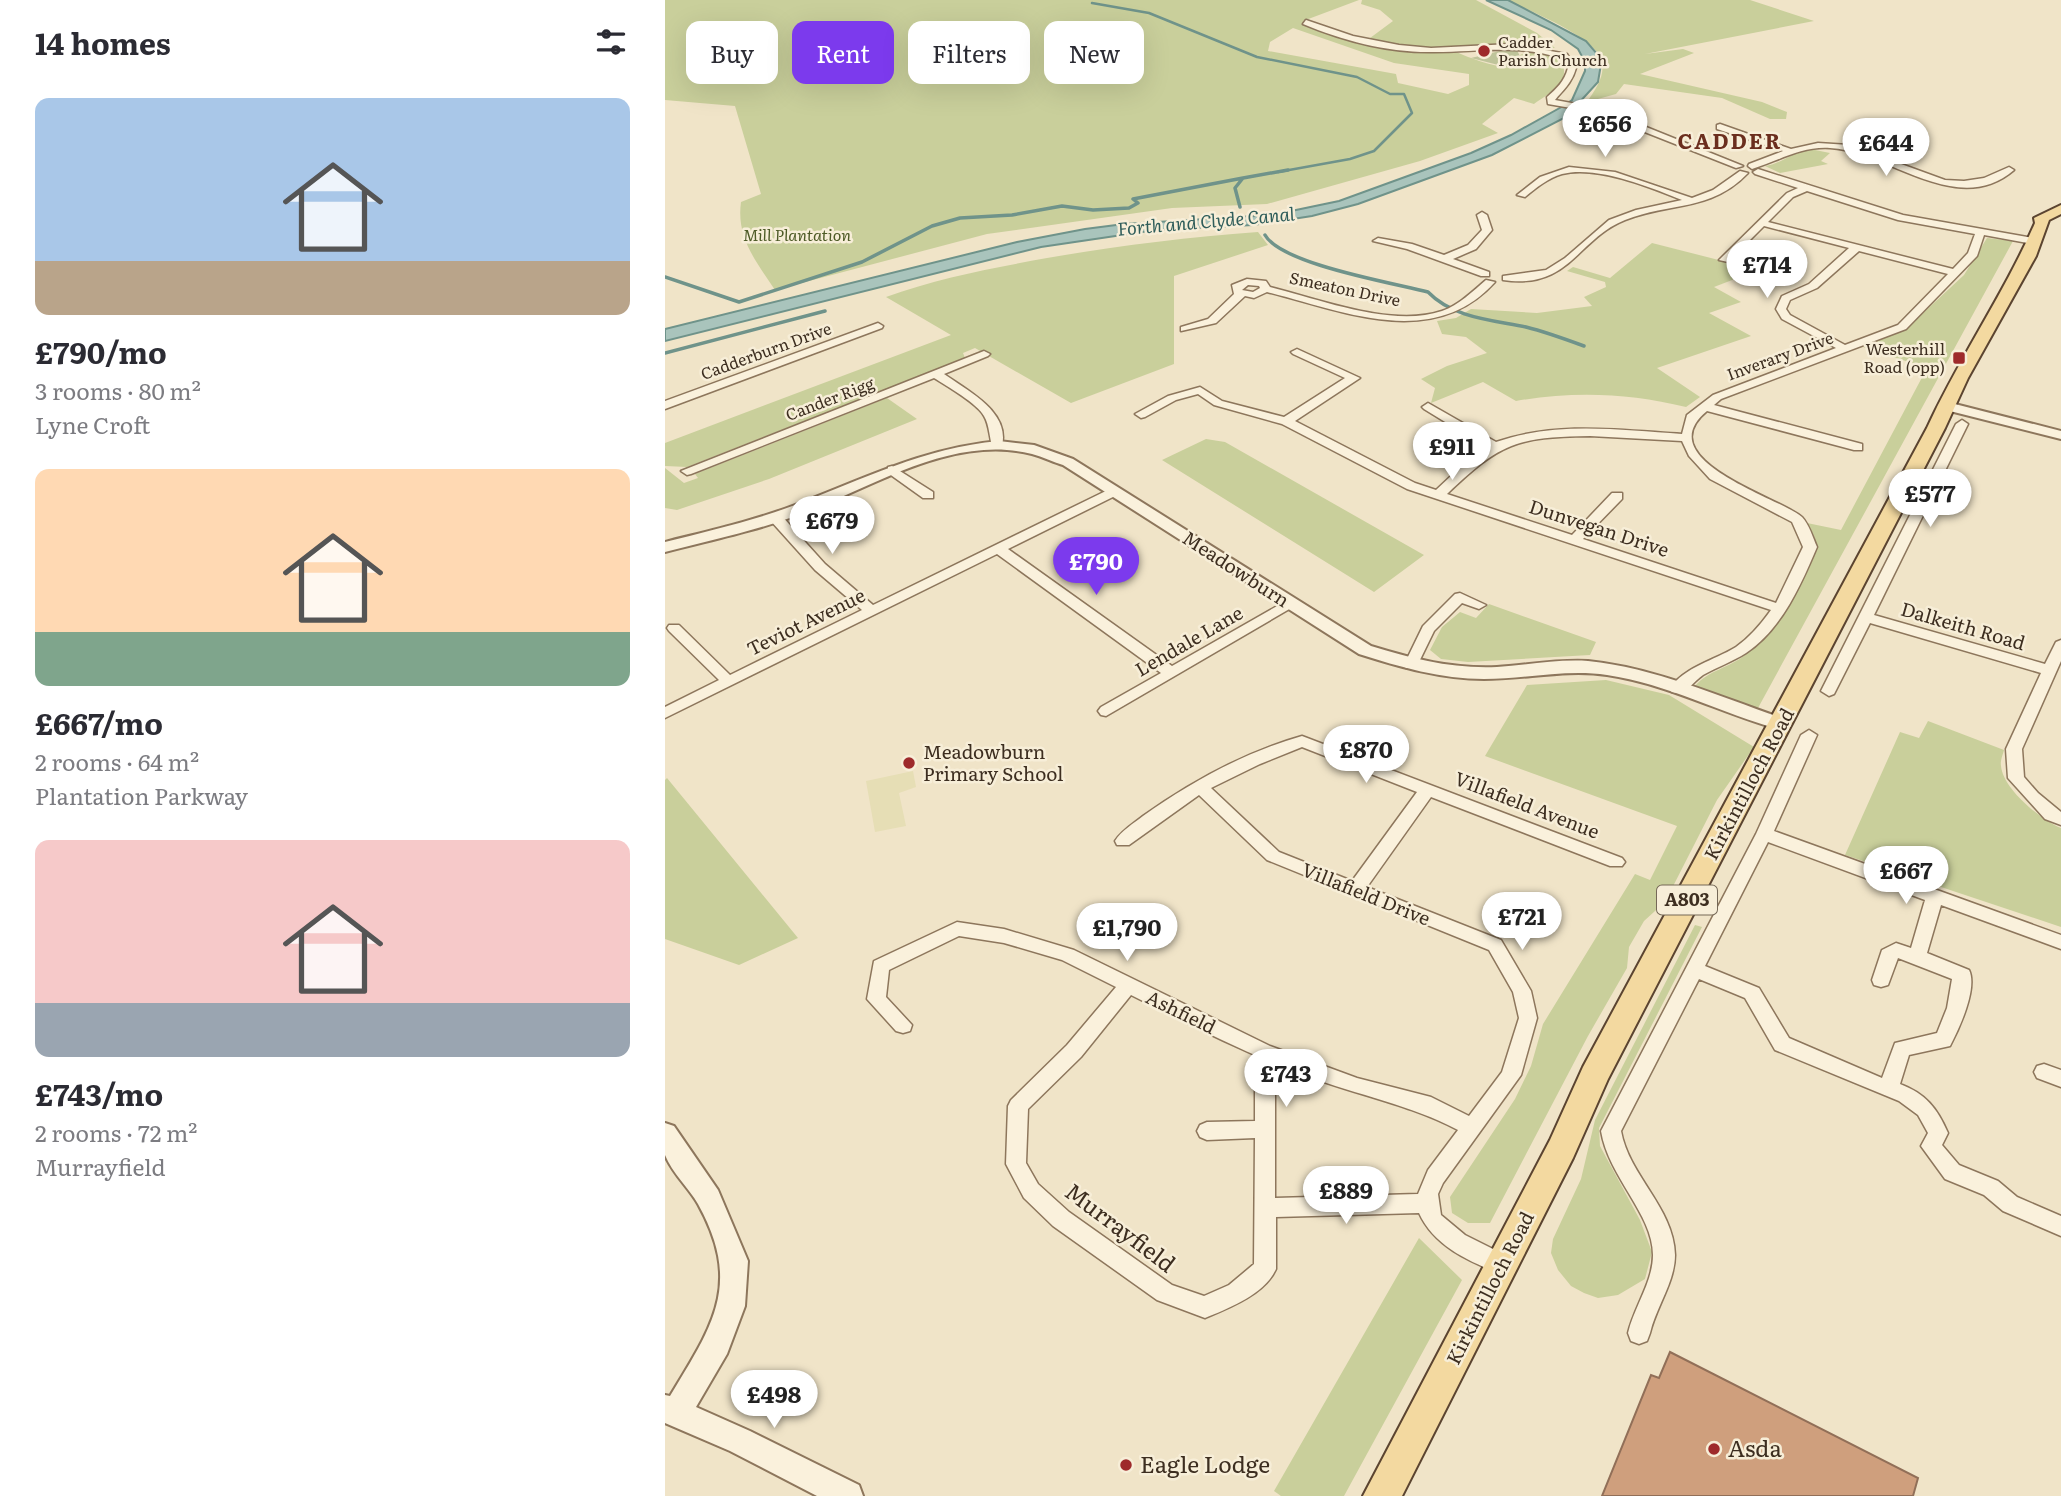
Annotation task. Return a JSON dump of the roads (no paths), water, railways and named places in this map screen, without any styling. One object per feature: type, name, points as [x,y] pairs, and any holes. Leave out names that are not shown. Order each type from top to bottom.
[{"type":"main road","name":"Kirkintilloch Road","points":[[1382,1496],[1562,1149],[1601,1064],[1971,356],[2028,256],[2042,223],[2041,218],[2061,209]]},
{"type":"main road","points":[[2042,223],[2061,218]]},
{"type":"street","points":[[1306,22],[1343,35],[1408,48],[1451,50],[1496,46],[1542,50],[1564,56],[1572,68],[1570,79],[1550,100],[1583,107],[1748,169],[1901,218],[2033,241]]},
{"type":"street","points":[[1720,127],[1790,151]]},
{"type":"street","points":[[1378,241],[1409,246],[1446,258],[1488,278],[1499,273],[1507,278],[1550,272],[1602,228],[1622,217],[1695,202],[1719,193],[1748,169],[1790,151],[1830,145],[1851,148],[1933,180],[1951,183],[1986,181],[2009,170]]},
{"type":"street","points":[[1522,195],[1552,174],[1581,170],[1663,188],[1695,202]]},
{"type":"street","points":[[1724,260],[1790,195],[1807,187]]},
{"type":"street","points":[[1446,258],[1472,247],[1486,230],[1482,215]]},
{"type":"street","points":[[1762,223],[1957,273]]},
{"type":"street","name":"Inverary Drive","points":[[1687,438],[1691,418],[1717,397],[1902,327],[1973,254],[1980,232]]},
{"type":"street","points":[[1845,349],[1786,317],[1781,309],[1786,298],[1813,286],[1857,247]]},
{"type":"street","name":"Smeaton Drive","points":[[1214,320],[1231,300],[1241,294],[1236,287],[1247,282],[1262,283],[1266,289],[1346,309],[1419,319],[1444,315],[1464,304],[1488,278]]},
{"type":"street","points":[[1185,329],[1214,320],[1226,324]]},
{"type":"street","name":"Cadderburn Drive","points":[[665,405],[878,326]]},
{"type":"street","points":[[1286,421],[1354,378],[1297,352]]},
{"type":"street","name":"Cander Rigg","points":[[687,471],[984,354]]},
{"type":"street","points":[[937,374],[989,411],[996,432],[997,446]]},
{"type":"street","name":"Dunvegan Drive","points":[[1140,414],[1172,398],[1200,390],[1218,403],[1286,421],[1411,486],[1778,608]]},
{"type":"street","points":[[1947,406],[2061,435]]},
{"type":"street","points":[[1428,407],[1495,447]]},
{"type":"street","points":[[1707,407],[1858,447]]},
{"type":"street","points":[[1829,691],[1962,425]]},
{"type":"street","points":[[1438,495],[1475,461],[1495,447],[1521,440],[1579,432],[1687,438],[1693,453],[1714,476],[1792,517],[1810,547],[1771,622],[1742,649],[1693,672],[1677,690]]},
{"type":"street","name":"Meadowburn","points":[[665,547],[775,517],[940,453],[997,446],[1036,450],[1059,457],[1365,650],[1411,665],[1485,673],[1585,667],[1635,674],[1781,724]]},
{"type":"street","points":[[892,470],[928,495]]},
{"type":"street","name":"Teviot Avenue","points":[[665,713],[1114,491]]},
{"type":"street","points":[[1575,540],[1618,496]]},
{"type":"street","points":[[775,517],[796,544],[829,578],[872,611]]},
{"type":"street","points":[[999,549],[1171,673]]},
{"type":"street","points":[[1411,665],[1428,629],[1459,597],[1479,605]]},
{"type":"street","name":"Lendale Lane","points":[[1106,711],[1291,604]]},
{"type":"street","name":"Dalkeith Road","points":[[1867,618],[2047,670]]},
{"type":"street","points":[[674,628],[729,682]]},
{"type":"street","points":[[2061,645],[2047,670],[2014,749],[2016,778],[2051,815],[2061,819]]},
{"type":"street","name":"Kirkintilloch Road","points":[[1639,1333],[1641,1317],[1664,1264],[1663,1241],[1615,1154],[1611,1131],[1764,834],[1809,735]]},
{"type":"street","name":"Villafield Avenue","points":[[1123,841],[1146,821],[1200,788],[1262,755],[1302,741],[1616,862]]},
{"type":"street","name":"Villafield Drive","points":[[1200,788],[1273,856],[1495,945],[1522,991],[1528,1018],[1511,1075],[1435,1177],[1428,1203]]},
{"type":"street","points":[[1355,890],[1429,789]]},
{"type":"street","points":[[1764,834],[2061,942]]},
{"type":"street","points":[[1917,957],[1935,897]]},
{"type":"street","name":"Ashfield","points":[[904,1025],[876,999],[880,966],[957,929],[1004,936],[1068,955],[1263,1052],[1356,1086],[1431,1106],[1471,1127]]},
{"type":"street","points":[[1881,980],[1888,955],[1896,950],[1962,975],[1953,1023],[1943,1040],[1902,1049],[1888,1089]]},
{"type":"street","points":[[1693,969],[1752,993],[1782,1044],[1920,1102],[1938,1133],[1931,1146],[1952,1172],[1991,1188],[2010,1204],[2061,1226]]},
{"type":"street","name":"Murrayfield","points":[[1128,986],[1074,1051],[1018,1106],[1016,1164],[1031,1191],[1061,1219],[1165,1293],[1205,1307],[1237,1292],[1265,1269],[1265,1089]]},
{"type":"street","points":[[1207,1131],[1265,1129]]},
{"type":"street","points":[[665,1134],[709,1198],[735,1261],[731,1306],[717,1344],[670,1411],[740,1441],[848,1496]]},
{"type":"street","points":[[1266,1208],[1428,1203],[1427,1212],[1444,1234],[1501,1264]]},
{"type":"water","name":"Forth and Clyde Canal","points":[[1486,0],[1508,0],[1586,41],[1598,55],[1601,64],[1598,82],[1566,117],[1492,155],[1358,204],[1312,216],[1253,225],[1156,230],[1041,247],[665,341],[665,329],[1017,242],[1124,224],[1272,215],[1339,201],[1471,153],[1511,135],[1572,100],[1585,71],[1585,62],[1578,49],[1551,30]]},
{"type":"waterway","points":[[1092,3],[1149,13],[1257,57],[1357,77],[1390,94],[1404,94],[1412,113],[1374,151],[1350,159],[1278,172]]},
{"type":"waterway","points":[[1243,178],[1288,170]]},
{"type":"waterway","points":[[665,277],[739,302],[862,262],[932,226],[960,218],[1012,215],[1062,206],[1093,210],[1129,208],[1138,203],[1133,199],[1243,178]]},
{"type":"waterway","name":"Forth and Clyde Canal","points":[[1240,207],[1235,188],[1243,178]]},
{"type":"waterway","name":"Forth and Clyde Canal","points":[[1265,235],[1292,255],[1314,263],[1428,292],[1438,301],[1461,313],[1533,329],[1584,346]]},
{"type":"waterway","points":[[665,353],[825,311]]},
{"type":"place","name":"Cadder Parish Church","points":[[1484,51]]},
{"type":"place","name":"Westerhill Road (opp)","points":[[1959,358]]},
{"type":"place","name":"Meadowburn Primary School","points":[[909,763]]},
{"type":"place","name":"Asda","points":[[1714,1449]]},
{"type":"place","name":"Eagle Lodge","points":[[1126,1465]]},
{"type":"district","name":"CADDER","points":[[1730,142]]},
{"type":"park label","name":"Mill Plantation","points":[[797,235]]}]
